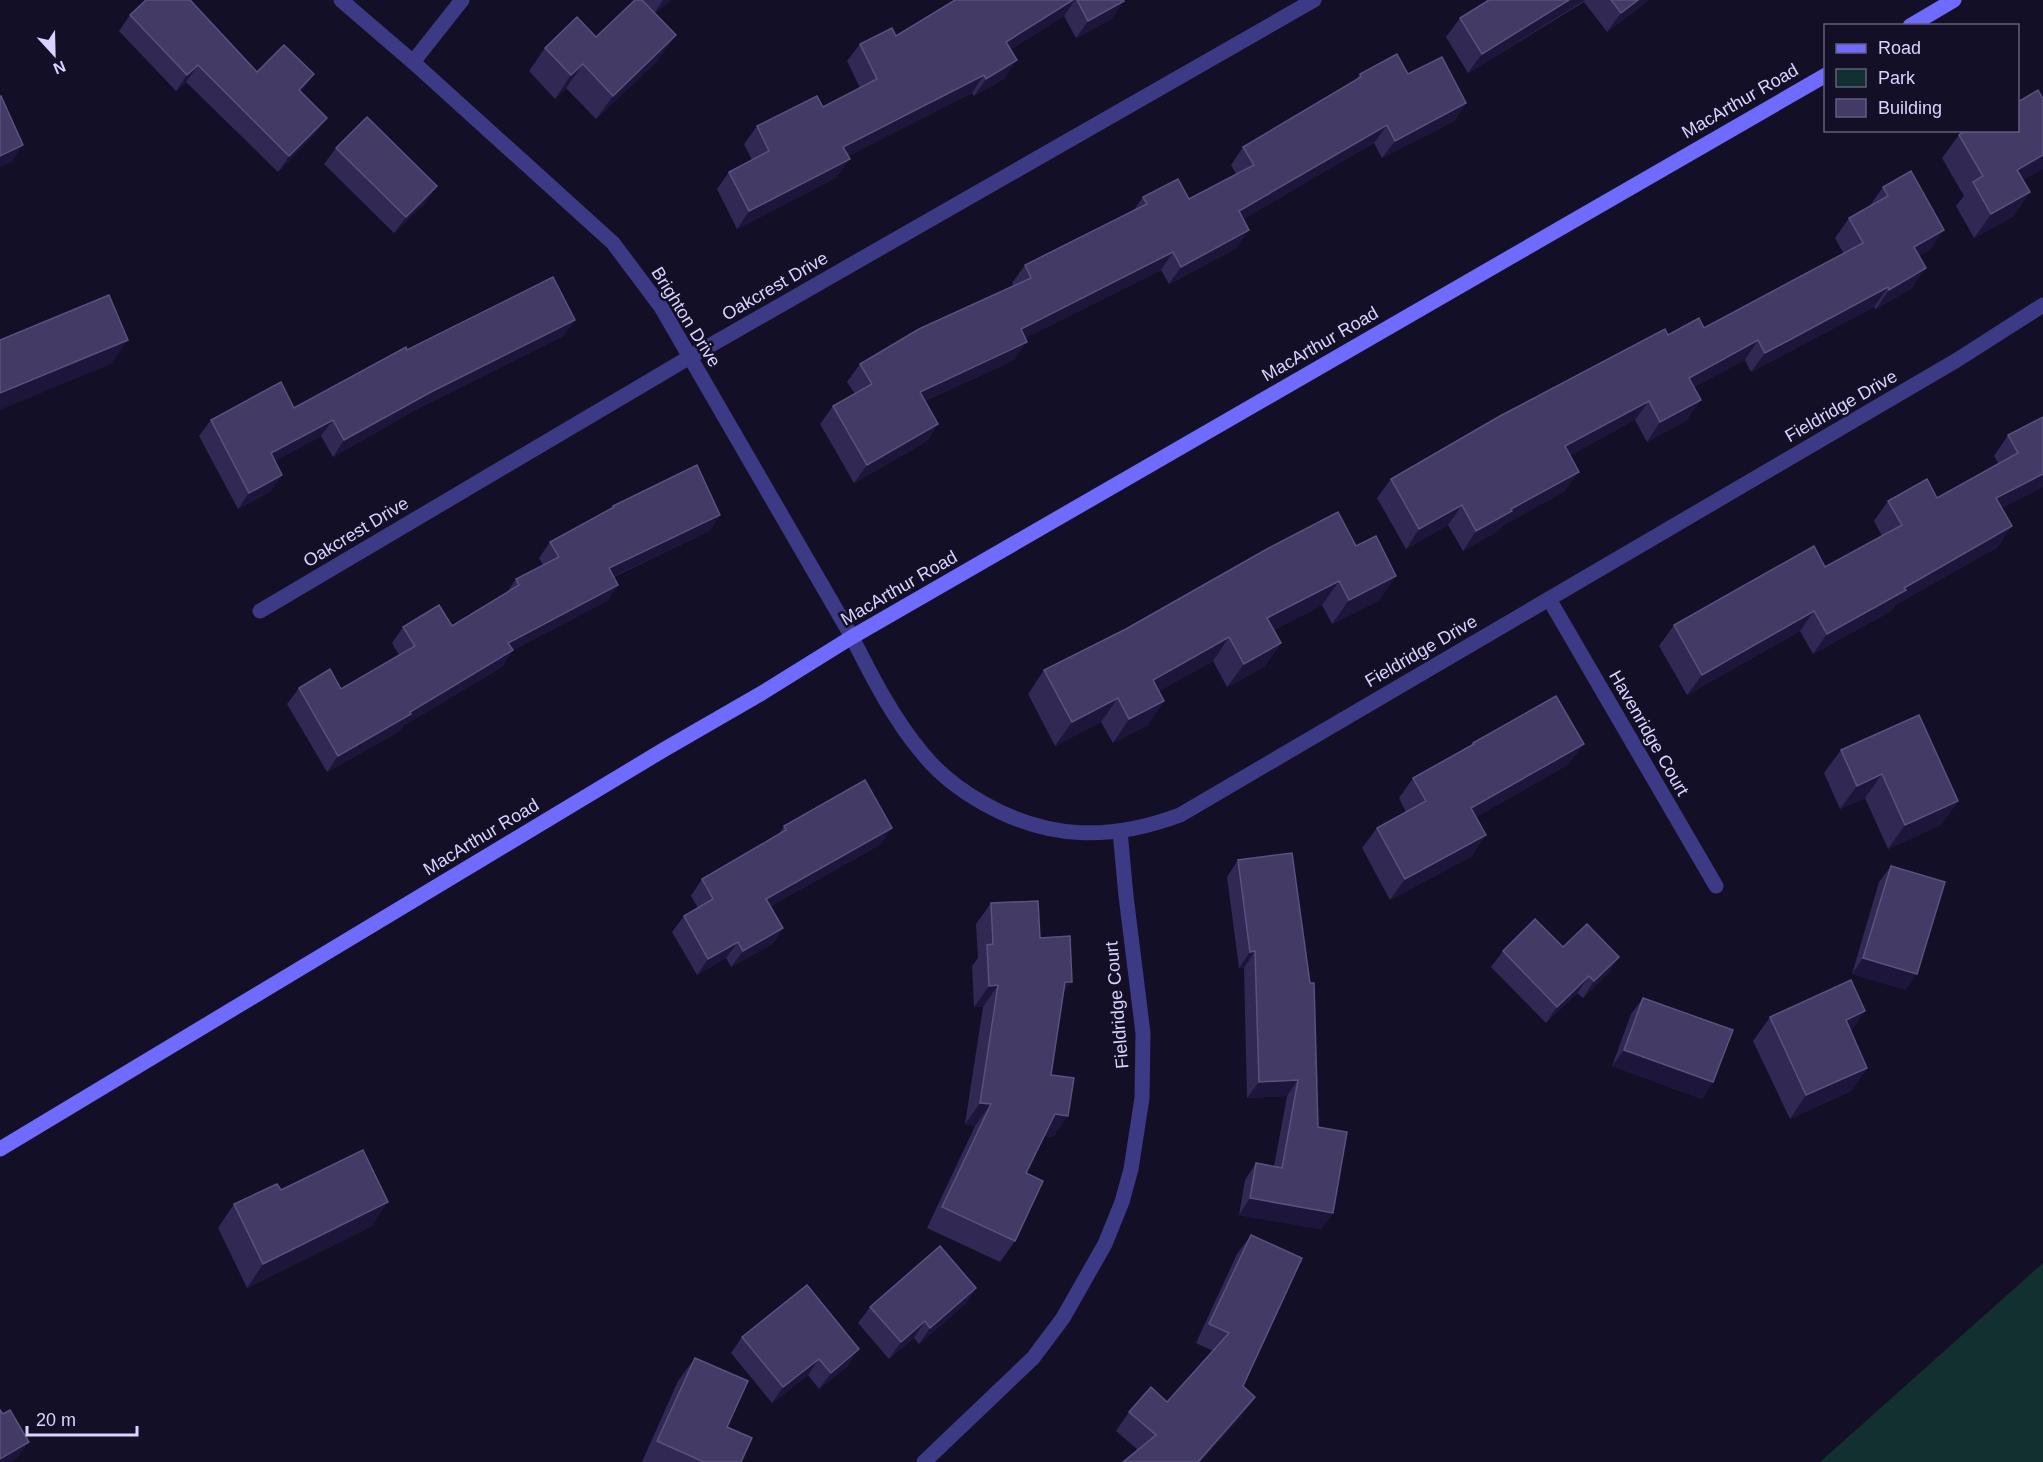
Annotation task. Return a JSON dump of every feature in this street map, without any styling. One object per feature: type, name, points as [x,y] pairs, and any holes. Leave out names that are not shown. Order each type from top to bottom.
[{"type":"street","name":"Brighton Drive","points":[[341,0],[613,243],[662,307],[852,637]]},
{"type":"street","points":[[413,62],[462,0]]},
{"type":"street","name":"Oakcrest Drive","points":[[260,611],[690,357],[1314,0]]},
{"type":"street","points":[[1913,24],[1954,0]]},
{"type":"street","name":"MacArthur Road","points":[[0,1149],[852,637],[1824,76]]},
{"type":"street","name":"Fieldridge Drive","points":[[852,637],[870,674],[922,753],[961,791],[1006,816],[1033,826],[1061,832],[1093,834],[1157,823],[1180,815],[1958,360],[2043,304]]},
{"type":"street","name":"Havenridge Court","points":[[1549,599],[1716,886]]},
{"type":"street","name":"Fieldridge Court","points":[[924,1462],[1033,1358],[1063,1318],[1105,1244],[1122,1202],[1131,1169],[1142,1098],[1143,1033],[1120,831]]},
{"type":"green space","points":[[2043,1263],[2043,1462],[1820,1462]]},
{"type":"building","points":[[146,0],[190,0],[257,72],[284,45],[314,74],[299,90],[327,118],[289,156],[198,65],[187,75],[130,15]]},
{"type":"building","points":[[635,0],[642,0],[676,35],[613,96],[583,64],[571,75],[545,48],[577,17],[596,37]]},
{"type":"building","points":[[955,0],[1073,0],[1006,42],[1017,60],[986,79],[984,75],[843,147],[850,159],[749,211],[729,172],[769,151],[757,126],[817,96],[823,107],[877,79],[860,44],[892,28],[896,36]]},
{"type":"building","points":[[1077,0],[1123,0],[1124,1],[1088,21]]},
{"type":"building","points":[[1489,0],[1569,0],[1482,54],[1460,18]]},
{"type":"building","points":[[1611,0],[1638,0],[1621,13]]},
{"type":"building","points":[[1397,54],[1408,74],[1442,57],[1466,103],[1395,141],[1387,125],[1239,211],[1249,230],[1181,267],[1173,252],[1021,329],[1027,342],[920,392],[938,424],[867,465],[833,406],[872,384],[860,364],[919,329],[1031,278],[1025,265],[1147,204],[1143,197],[1178,179],[1189,199],[1254,165],[1243,147],[1361,77],[1360,74]]},
{"type":"building","points":[[2038,90],[2043,99],[2043,155],[2017,170],[2030,192],[1991,214],[1973,182],[1983,176],[1959,135],[1963,132],[2019,132],[2019,101]]},
{"type":"building","points":[[0,97],[23,145],[0,156]]},
{"type":"building","points":[[367,117],[437,186],[406,217],[336,148]]},
{"type":"building","points":[[1911,171],[1944,230],[1914,247],[1926,268],[1889,290],[1888,287],[1765,353],[1758,340],[1689,378],[1701,400],[1660,422],[1649,401],[1565,446],[1579,472],[1476,531],[1462,505],[1419,529],[1391,479],[1500,416],[1665,329],[1668,335],[1699,318],[1704,328],[1863,243],[1849,218],[1888,196],[1883,187]]},
{"type":"building","points":[[553,277],[575,320],[431,392],[344,440],[333,420],[271,453],[282,475],[249,493],[211,420],[281,382],[294,408],[406,347],[407,350]]},
{"type":"building","points":[[109,295],[128,340],[0,393],[0,340]]},
{"type":"building","points":[[2043,417],[2043,474],[1996,498],[2012,526],[1904,588],[1906,590],[1827,634],[1814,611],[1702,675],[1674,625],[1814,546],[1825,567],[1902,525],[1888,501],[1927,479],[1937,498],[2018,453],[2008,435]]},
{"type":"building","points":[[697,465],[720,515],[609,568],[618,585],[508,643],[513,650],[410,712],[411,714],[338,756],[299,688],[330,669],[341,689],[415,646],[403,627],[439,605],[452,626],[519,585],[516,579],[559,557],[550,542],[613,506]]},
{"type":"building","points":[[1338,512],[1356,546],[1376,536],[1396,576],[1349,600],[1339,581],[1267,618],[1281,643],[1244,664],[1229,637],[1153,680],[1164,701],[1129,719],[1118,698],[1072,722],[1044,670],[1126,629],[1267,549]]},
{"type":"building","points":[[1556,696],[1584,744],[1471,808],[1486,835],[1405,879],[1377,828],[1426,801],[1413,778]]},
{"type":"building","points":[[1919,715],[1958,801],[1905,825],[1882,774],[1857,786],[1841,750]]},
{"type":"building","points":[[865,780],[892,828],[766,899],[783,928],[743,951],[738,942],[708,959],[684,916],[713,899],[702,879],[786,830],[784,826]]},
{"type":"building","points":[[1292,853],[1310,983],[1314,983],[1318,1127],[1347,1132],[1333,1213],[1250,1198],[1256,1163],[1282,1168],[1298,1080],[1259,1082],[1255,951],[1250,952],[1238,860]]},
{"type":"building","points":[[1891,866],[1945,882],[1917,974],[1863,958]]},
{"type":"building","points":[[1038,901],[1040,938],[1070,936],[1072,982],[1065,982],[1051,1075],[1074,1078],[1068,1116],[1055,1114],[1026,1173],[1043,1181],[1015,1241],[942,1207],[991,1104],[980,1103],[998,985],[989,986],[987,945],[993,944],[991,903]]},
{"type":"building","points":[[1535,919],[1563,947],[1587,924],[1619,957],[1594,981],[1589,976],[1557,1007],[1503,951]]},
{"type":"building","points":[[1851,980],[1865,1011],[1846,1020],[1867,1068],[1806,1095],[1770,1017]]},
{"type":"building","points":[[1643,998],[1733,1030],[1713,1082],[1624,1050]]},
{"type":"building","points":[[363,1150],[388,1202],[263,1264],[234,1204],[277,1184],[281,1190]]},
{"type":"building","points":[[1251,1235],[1302,1258],[1243,1386],[1255,1397],[1198,1462],[1123,1462],[1156,1435],[1129,1412],[1151,1387],[1167,1402],[1229,1333],[1209,1324]]},
{"type":"building","points":[[940,1246],[976,1288],[930,1328],[925,1321],[901,1342],[870,1307]]},
{"type":"building","points":[[807,1285],[859,1349],[831,1373],[819,1359],[783,1387],[742,1337]]},
{"type":"building","points":[[695,1358],[748,1381],[727,1427],[752,1438],[741,1462],[704,1462],[657,1441]]},
{"type":"building","points":[[0,1410],[3,1414],[10,1410],[29,1442],[0,1459]]}]
